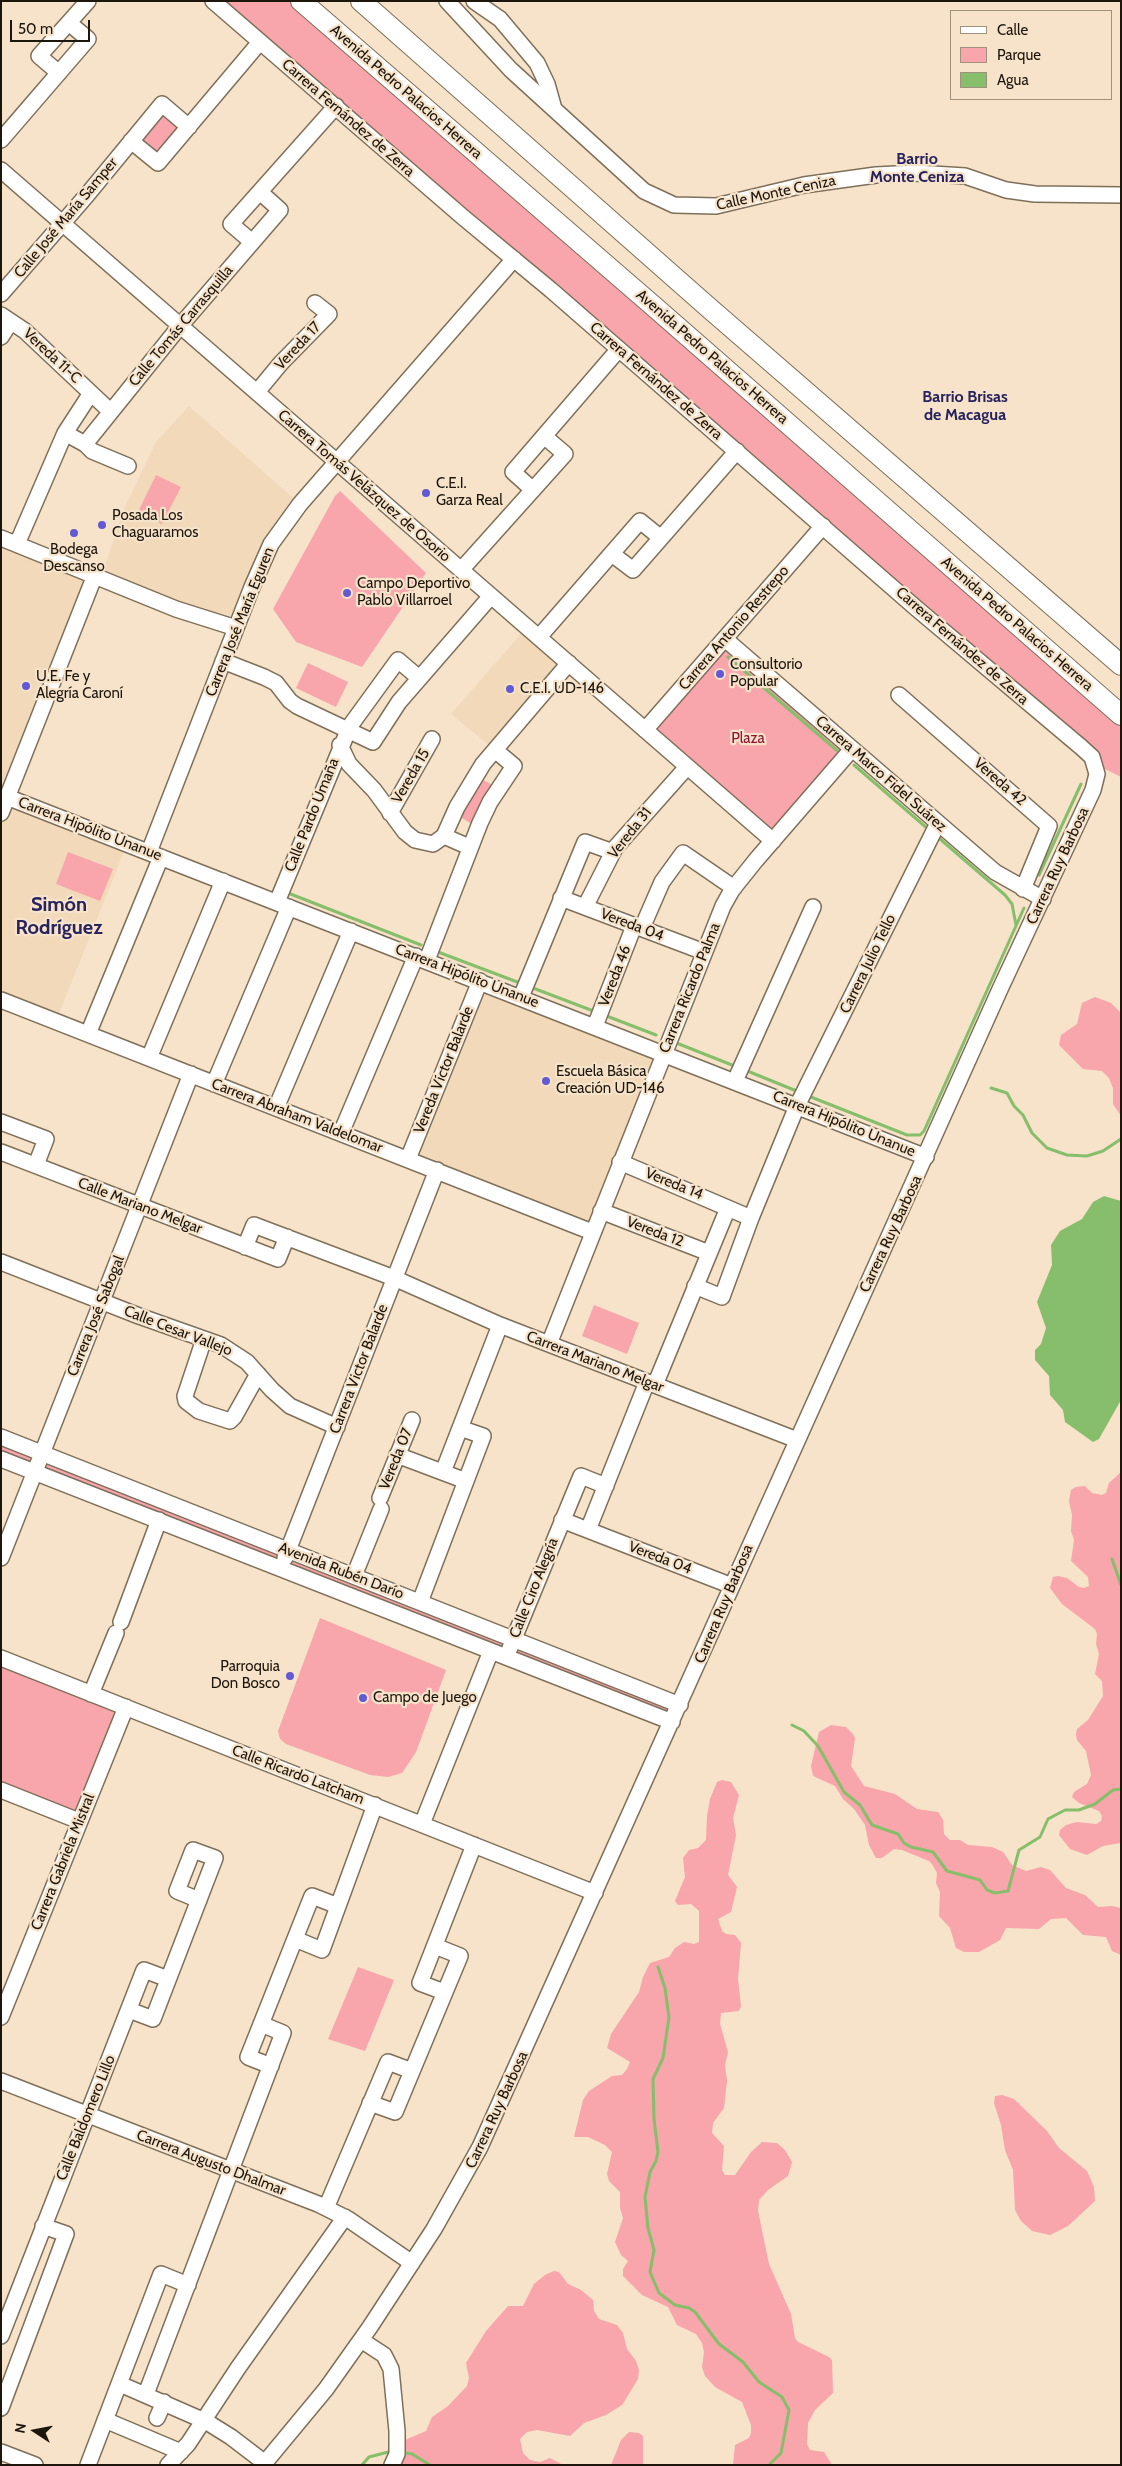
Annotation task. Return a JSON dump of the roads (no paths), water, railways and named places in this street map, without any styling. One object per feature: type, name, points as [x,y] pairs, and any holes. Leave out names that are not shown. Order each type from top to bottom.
[{"type":"main road","name":"Avenida Pedro Palacios Herrera","points":[[301,1],[1121,715]]},
{"type":"main road","points":[[361,1],[708,308],[1121,665]]},
{"type":"street","points":[[58,73],[39,56],[88,1]]},
{"type":"street","name":"Carrera Fernández de Zerra","points":[[213,1],[619,349],[923,614],[1087,752],[1095,764]]},
{"type":"street","name":"Calle Monte Ceniza","points":[[447,1],[491,50],[644,191],[674,205],[716,206],[804,185],[909,173],[965,176],[1006,190],[1035,194],[1121,195]]},
{"type":"street","points":[[475,1],[504,23],[537,63],[547,84],[554,110]]},
{"type":"street","points":[[1,140],[88,39],[69,23]]},
{"type":"street","points":[[131,142],[158,163],[260,42]]},
{"type":"street","name":"Calle José María Samper","points":[[1,294],[63,224],[162,104],[189,127]]},
{"type":"street","points":[[252,242],[231,224],[336,106]]},
{"type":"street","name":"Carrera Tomás Velázquez de Osorio","points":[[1,170],[772,841]]},
{"type":"street","name":"Calle Tomás Carrasquilla","points":[[85,444],[110,410],[180,326],[280,210],[260,192]]},
{"type":"street","name":"Carrera José María Eguren","points":[[88,1034],[155,855],[223,661],[272,544],[296,508],[514,259]]},
{"type":"street","name":"Vereda 17","points":[[256,392],[281,363],[329,314],[315,303]]},
{"type":"street","points":[[1,337],[6,319]]},
{"type":"street","name":"Vereda 11-C","points":[[6,319],[25,331],[91,393]]},
{"type":"street","points":[[533,490],[513,472],[619,349]]},
{"type":"street","points":[[17,544],[64,433],[91,393],[110,410]]},
{"type":"street","points":[[64,433],[85,444],[92,451],[128,466]]},
{"type":"street","points":[[461,570],[565,454],[544,436]]},
{"type":"street","points":[[612,554],[633,570],[737,451]]},
{"type":"street","points":[[539,637],[640,521],[661,538]]},
{"type":"street","name":"Carrera Antonio Restrepo","points":[[645,730],[823,526]]},
{"type":"street","points":[[1,538],[176,609],[236,628]]},
{"type":"street","points":[[1,813],[94,575]]},
{"type":"street","points":[[223,661],[276,683],[290,702],[373,742],[391,713],[419,678],[491,596]]},
{"type":"street","name":"Carrera Marco Fidel Suárez","points":[[725,639],[995,872],[1043,899]]},
{"type":"street","name":"Calle Pardo Umaña","points":[[214,1084],[283,905],[340,745],[348,729],[398,660],[419,678]]},
{"type":"street","points":[[340,745],[349,764],[374,790],[405,832],[415,840],[433,844],[444,836],[465,792],[495,750],[569,664]]},
{"type":"street","name":"Vereda 42","points":[[899,695],[1049,826],[1023,889]]},
{"type":"street","name":"Vereda 15","points":[[390,813],[432,739]]},
{"type":"street","name":"Carrera Ricardo Palma","points":[[549,1344],[720,912],[734,888],[772,841],[852,749]]},
{"type":"street","points":[[341,1133],[490,802],[514,766],[495,750]]},
{"type":"street","name":"Carrera Ruy Barbosa","points":[[264,2464],[308,2412],[361,2340],[455,2196],[480,2148],[680,1705],[797,1440],[1097,781],[1095,764]]},
{"type":"street","name":"Vereda 31","points":[[585,907],[613,852],[687,767]]},
{"type":"street","name":"Carrera Hipólito Unanue","points":[[7,798],[521,997],[598,1018],[664,1053],[738,1073],[797,1106],[926,1157]]},
{"type":"street","name":"Carrera Julio Tello","points":[[695,1286],[722,1297],[750,1218],[797,1106],[938,823]]},
{"type":"street","points":[[444,836],[469,847]]},
{"type":"street","name":"Vereda 31","points":[[521,997],[585,842],[613,852]]},
{"type":"street","name":"Vereda 46","points":[[598,1018],[638,927],[662,882],[683,852],[734,888]]},
{"type":"street","points":[[149,1058],[223,881]]},
{"type":"street","name":"Vereda 04","points":[[561,898],[704,952]]},
{"type":"street","points":[[738,1073],[813,907]]},
{"type":"street","points":[[276,1108],[351,931]]},
{"type":"street","name":"Vereda Víctor Balarde","points":[[408,1159],[480,981]]},
{"type":"street","name":"Carrera Abraham Valdelomar","points":[[1,1000],[592,1232]]},
{"type":"street","name":"Carrera José Sabogal","points":[[1,1558],[191,1074]]},
{"type":"street","points":[[1,1145],[5,1124],[46,1139],[36,1165]]},
{"type":"street","name":"Calle Mariano Melgar","points":[[1,1152],[278,1259],[287,1237]]},
{"type":"street","name":"Vereda 14","points":[[620,1162],[750,1218]]},
{"type":"street","name":"Carrera Victor Balarde","points":[[281,1568],[437,1170]]},
{"type":"street","points":[[588,1530],[728,1208]]},
{"type":"street","name":"Vereda 12","points":[[601,1211],[709,1253]]},
{"type":"street","points":[[245,1247],[254,1225],[394,1278]]},
{"type":"street","name":"Calle Cesar Vallejo","points":[[1,1262],[221,1345],[242,1357],[290,1406],[337,1427]]},
{"type":"street","name":"Carrera Mariano Melgar","points":[[394,1278],[500,1326],[797,1440]]},
{"type":"street","points":[[443,1472],[500,1326]]},
{"type":"street","points":[[204,1339],[185,1396],[186,1401],[199,1411],[230,1420],[234,1417],[258,1374]]},
{"type":"street","name":"Vereda 07","points":[[354,1576],[412,1420]]},
{"type":"street","points":[[420,1602],[483,1436],[460,1428]]},
{"type":"street","name":"Avenida Rubén Darío","points":[[1,1438],[680,1705]]},
{"type":"street","points":[[398,1454],[466,1481]]},
{"type":"street","name":"Avenida Rubén Darío","points":[[1,1459],[672,1722]]},
{"type":"street","name":"Calle Ciro Alegría","points":[[506,1657],[580,1476],[606,1486]]},
{"type":"street","points":[[91,1694],[158,1520]]},
{"type":"street","name":"Calle Ciro Alegría","points":[[562,1520],[588,1530]]},
{"type":"street","name":"Vereda 04","points":[[588,1530],[732,1586]]},
{"type":"street","points":[[422,1824],[490,1651]]},
{"type":"street","name":"Calle Ricardo Latcham","points":[[1,1658],[594,1893]]},
{"type":"street","name":"Carrera Gabriela Mistral","points":[[1,2017],[126,1708]]},
{"type":"street","points":[[1,1790],[79,1821]]},
{"type":"street","points":[[295,1939],[322,1950],[375,1805]]},
{"type":"street","points":[[444,1992],[420,1983],[474,1845]]},
{"type":"street","points":[[271,2066],[248,2057],[312,1896],[338,1906]]},
{"type":"street","points":[[129,2010],[153,2019],[199,1900]]},
{"type":"street","points":[[370,2103],[395,2112],[460,1956],[435,1946]]},
{"type":"street","name":"Calle Baldomero Lillo","points":[[24,2344],[1,2336],[43,2226],[144,1970],[168,1979]]},
{"type":"street","points":[[146,2394],[283,2033],[261,2024]]},
{"type":"street","points":[[326,2208],[388,2062],[412,2071]]},
{"type":"street","name":"Carrera Augusto Dhalmar","points":[[1,2081],[326,2208],[345,2217],[412,2263]]},
{"type":"street","points":[[168,2465],[181,2452],[204,2420],[345,2217]]},
{"type":"street","points":[[1,2408],[66,2234],[43,2226]]},
{"type":"street","points":[[88,2465],[162,2274],[188,2285]]},
{"type":"street","points":[[361,2340],[384,2355],[391,2369],[396,2409],[397,2440],[397,2454],[392,2465]]},
{"type":"street","points":[[120,2384],[204,2420],[222,2430],[264,2464]]},
{"type":"street","points":[[157,2418],[164,2402]]},
{"type":"street","points":[[105,2420],[181,2452]]},
{"type":"street","points":[[1,2452],[35,2465]]},
{"type":"water","points":[[1104,1196],[1121,1201],[1121,1400],[1099,1439],[1093,1442],[1065,1422],[1063,1410],[1050,1395],[1049,1376],[1035,1360],[1035,1350],[1041,1344],[1046,1328],[1037,1302],[1052,1265],[1051,1245],[1060,1231],[1082,1219],[1093,1202]]},
{"type":"waterway","points":[[728,657],[840,753]]},
{"type":"waterway","points":[[854,765],[928,829]]},
{"type":"waterway","points":[[1039,875],[1081,784]]},
{"type":"waterway","points":[[940,839],[1005,895],[1012,904],[1016,925]]},
{"type":"waterway","points":[[288,893],[421,945]]},
{"type":"waterway","points":[[811,1097],[907,1135],[920,1135],[924,1131],[1024,908]]},
{"type":"waterway","points":[[438,952],[520,983]]},
{"type":"waterway","points":[[533,988],[596,1012]]},
{"type":"waterway","points":[[604,1015],[656,1035]]},
{"type":"waterway","points":[[679,1044],[737,1067]]},
{"type":"waterway","points":[[745,1070],[799,1092]]},
{"type":"waterway","points":[[991,1088],[1007,1093],[1014,1106],[1023,1115],[1032,1133],[1047,1148],[1067,1155],[1087,1156],[1103,1151],[1121,1139]]},
{"type":"waterway","points":[[1112,1559],[1121,1585]]},
{"type":"waterway","points":[[792,1725],[804,1731],[818,1746],[844,1792],[860,1805],[872,1825],[898,1834],[904,1843],[911,1847],[933,1852],[947,1871],[980,1880],[987,1890],[995,1893],[1008,1891],[1019,1850],[1040,1837],[1048,1819],[1065,1810],[1079,1810],[1095,1804],[1113,1790],[1121,1789]]},
{"type":"waterway","points":[[658,1967],[665,1988],[669,2017],[663,2058],[653,2079],[654,2119],[658,2152],[650,2172],[645,2197],[648,2228],[654,2250],[650,2272],[659,2293],[675,2305],[689,2308],[695,2312],[719,2344],[743,2362],[759,2382],[782,2397],[789,2410],[781,2453],[769,2465]]},
{"type":"waterway","points":[[362,2465],[369,2457],[392,2451]]},
{"type":"waterway","points":[[400,2452],[412,2454],[430,2465]]},
{"type":"place","name":"C.E.I. Garza Real","points":[[426,493]]},
{"type":"place","name":"Posada Los Chaguaramos","points":[[102,525]]},
{"type":"place","name":"Bodega Descanso","points":[[74,533]]},
{"type":"place","name":"Campo Deportivo Pablo Villarroel","points":[[347,593]]},
{"type":"place","name":"Consultorio Popular","points":[[720,674]]},
{"type":"place","name":"U.E. Fe y Alegría Caroní","points":[[26,686]]},
{"type":"place","name":"C.E.I. UD-146","points":[[510,689]]},
{"type":"place","name":"Escuela Básica Creación UD-146","points":[[546,1081]]},
{"type":"place","name":"Parroquia Don Bosco","points":[[290,1676]]},
{"type":"place","name":"Campo de Juego","points":[[363,1698]]},
{"type":"district","name":"Barrio Monte Ceniza","points":[[917,168]]},
{"type":"district","name":"Barrio Brisas de Macagua","points":[[965,406]]},
{"type":"district","name":"Simón Rodríguez","points":[[59,916]]},
{"type":"park label","name":"Plaza","points":[[748,739]]}]
